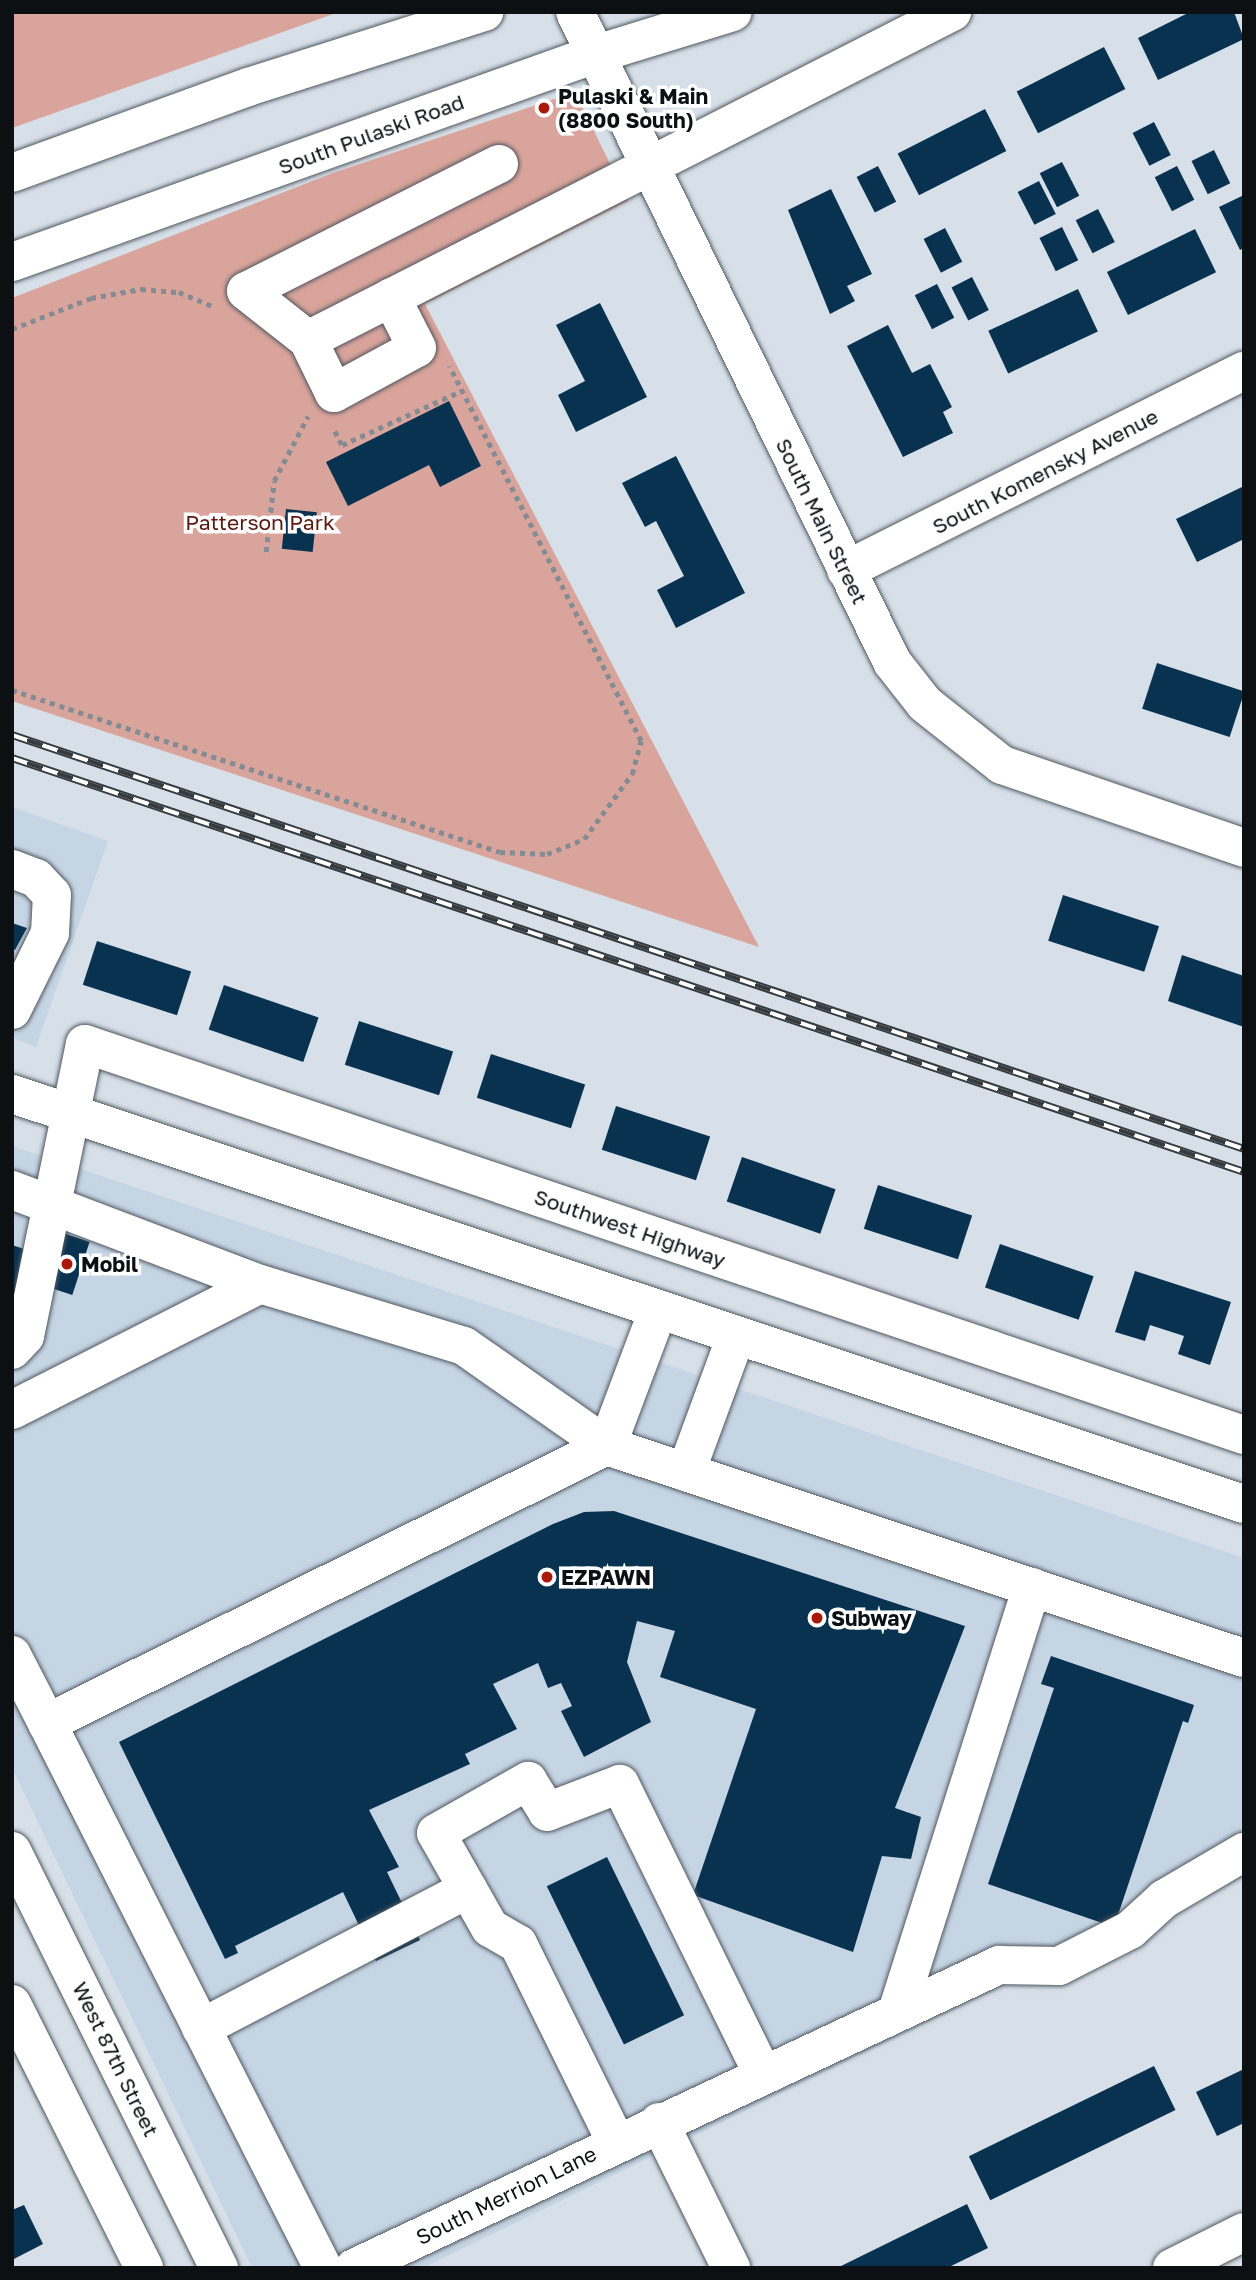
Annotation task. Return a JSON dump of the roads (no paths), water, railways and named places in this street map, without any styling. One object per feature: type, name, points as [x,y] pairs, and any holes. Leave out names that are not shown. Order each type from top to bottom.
[{"type":"street","points":[[12,173],[248,88],[484,12]]},
{"type":"street","name":"South Main Street","points":[[575,12],[646,165],[892,663],[961,737],[1002,765],[1244,848]]},
{"type":"street","name":"South Pulaski Road","points":[[12,262],[593,55],[733,12]]},
{"type":"street","points":[[308,340],[646,165],[952,12]]},
{"type":"street","points":[[391,297],[417,348],[334,393],[308,340],[246,291],[499,164]]},
{"type":"street","name":"South Komensky Avenue","points":[[846,570],[1244,371]]},
{"type":"street","points":[[12,869],[36,878],[52,895],[50,933],[15,997]]},
{"type":"street","name":"Southwest Highway","points":[[69,1114],[85,1044],[1244,1435]]},
{"type":"street","points":[[12,1094],[1244,1504]]},
{"type":"street","points":[[12,1350],[25,1336],[69,1114]]},
{"type":"street","points":[[12,1189],[52,1201],[260,1284],[464,1346],[607,1446],[1244,1657]]},
{"type":"street","points":[[12,1410],[260,1284]]},
{"type":"street","points":[[47,1723],[607,1446],[658,1310]]},
{"type":"street","points":[[686,1472],[736,1336]]},
{"type":"street","points":[[897,2012],[1032,1587]]},
{"type":"street","points":[[12,1655],[323,2268]]},
{"type":"street","points":[[616,2142],[518,1944],[490,1928],[436,1833],[528,1780],[547,1812],[620,1784],[763,2074]]},
{"type":"street","name":"West 87th Street","points":[[12,1851],[219,2268]]},
{"type":"street","name":"South Merrion Lane","points":[[354,2268],[616,2142],[999,1965],[1059,1966],[1130,1930],[1164,1899],[1244,1852]]},
{"type":"street","points":[[201,2028],[468,1889]]},
{"type":"street","points":[[12,2004],[144,2268]]},
{"type":"street","points":[[659,2122],[731,2268]]},
{"type":"street","points":[[1172,2268],[1244,2232]]},
{"type":"railway","points":[[12,735],[1244,1149]]},
{"type":"railway","points":[[12,758],[1244,1172]]},
{"type":"place","name":"Pulaski & Main (8800 South)","points":[[544,108]]},
{"type":"place","name":"Mobil","points":[[67,1264]]},
{"type":"place","name":"EZPAWN","points":[[547,1577]]},
{"type":"place","name":"Subway","points":[[817,1618]]},
{"type":"park label","name":"Patterson Park","points":[[260,522]]}]
